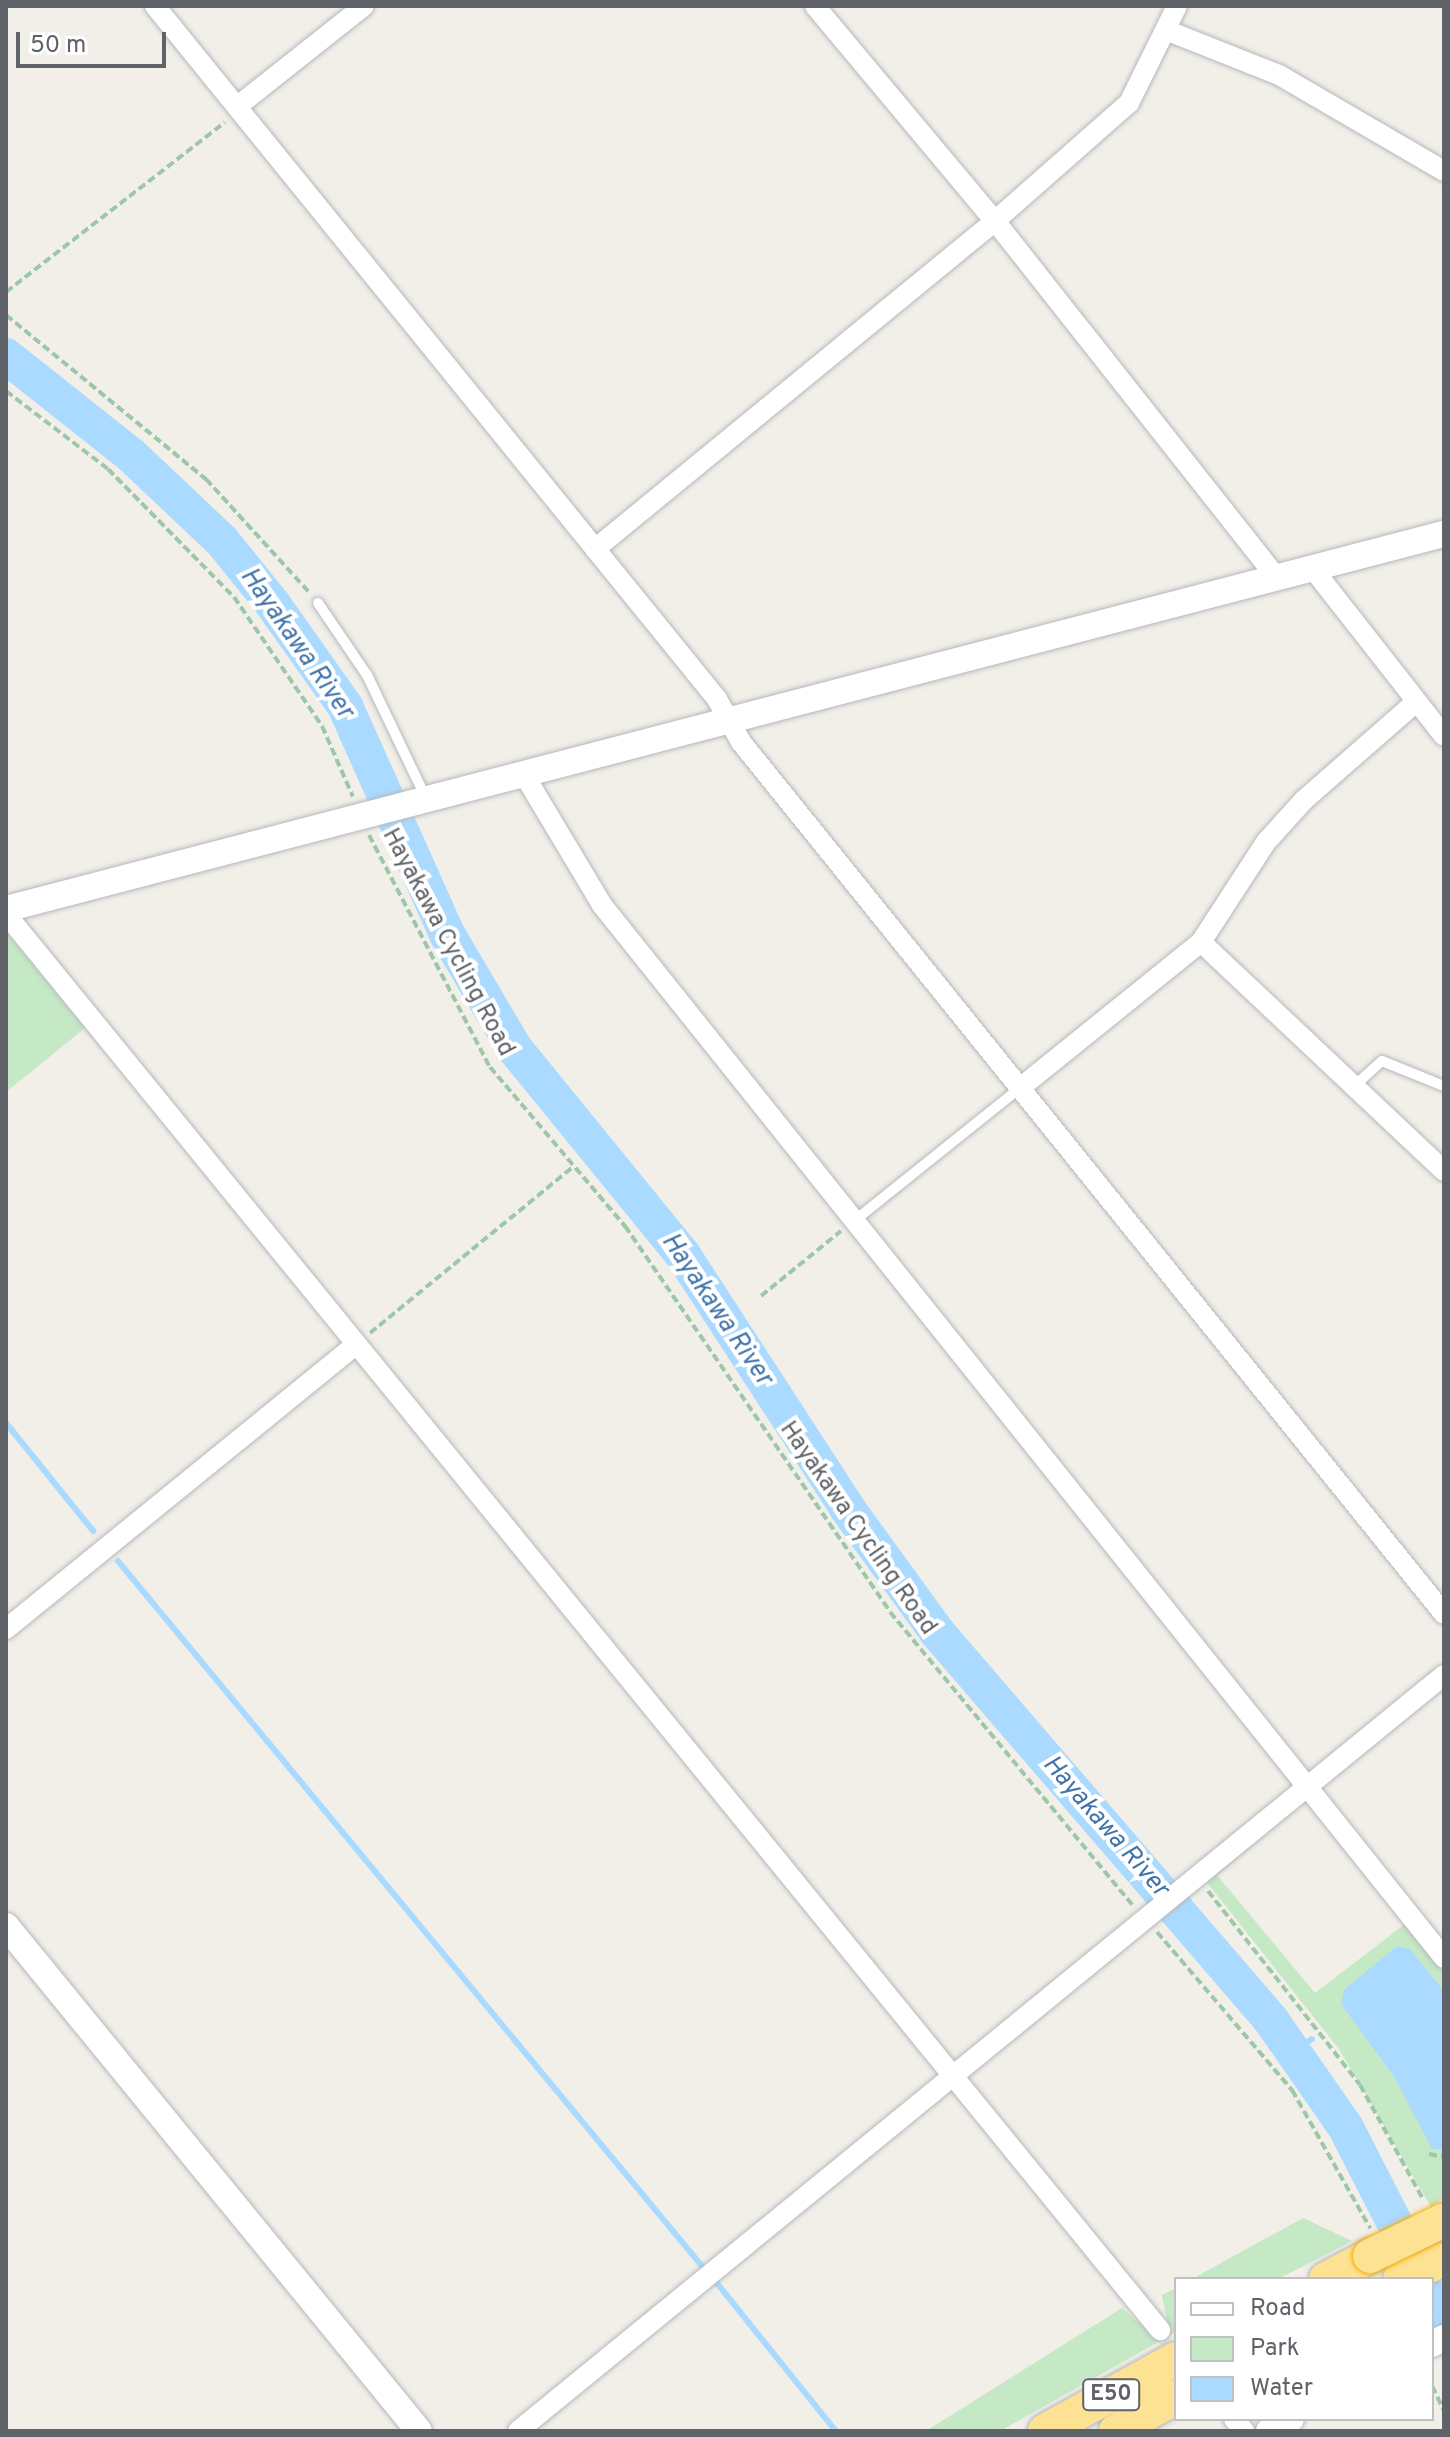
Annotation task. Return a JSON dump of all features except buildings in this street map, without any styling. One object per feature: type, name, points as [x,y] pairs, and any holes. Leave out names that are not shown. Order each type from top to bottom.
[{"type":"highway","points":[[1329,2277],[1372,2248],[1438,2217]]},
{"type":"highway","points":[[1404,2277],[1444,2259]]},
{"type":"highway","name":"E50","points":[[1045,2431],[1168,2344]]},
{"type":"highway","name":"E50","points":[[1116,2431],[1174,2398]]},
{"type":"street","points":[[155,6],[239,105],[595,549],[1020,1088],[1444,1614]]},
{"type":"street","points":[[239,105],[364,6]]},
{"type":"street","points":[[815,6],[995,221],[1276,577]]},
{"type":"street","points":[[595,549],[995,221],[1129,103],[1168,31],[1177,6]]},
{"type":"street","points":[[1168,31],[1279,75],[1444,171]]},
{"type":"street","points":[[1168,2344],[953,2072],[356,1345],[6,912],[362,815],[1444,534]]},
{"type":"street","points":[[1313,569],[1444,736]]},
{"type":"street","points":[[1020,1088],[1201,942],[1266,842],[1304,800],[1416,702]]},
{"type":"street","points":[[523,773],[585,882],[852,1222],[1444,1958]]},
{"type":"street","points":[[1201,942],[1350,1089],[1441,1162]]},
{"type":"street","points":[[6,1629],[356,1345]]},
{"type":"street","points":[[518,2431],[1144,1916],[1444,1675]]},
{"type":"street","points":[[6,1926],[419,2431]]},
{"type":"street","points":[[1269,2431],[1287,2421]]},
{"type":"lane","points":[[318,603],[367,675],[424,799]]},
{"type":"lane","points":[[1350,1089],[1382,1061],[1444,1086]]},
{"type":"lane","points":[[852,1222],[1020,1088]]},
{"type":"path","points":[[6,292],[239,105]]},
{"type":"path","points":[[6,315],[206,479],[318,603]]},
{"type":"path","name":"Hayakawa Cycling Road","points":[[6,391],[108,469],[234,597],[328,736],[362,815],[463,1022],[524,1111],[670,1288],[890,1612],[1144,1916],[1185,1958],[1292,2090],[1372,2248]]},
{"type":"path","points":[[356,1345],[573,1167]]},
{"type":"path","points":[[761,1296],[852,1222]]},
{"type":"path","points":[[1196,1877],[1360,2085],[1438,2217]]},
{"type":"path","points":[[1429,2154],[1444,2157]]},
{"type":"path","points":[[1434,2390],[1444,2411]]},
{"type":"green space","points":[[6,932],[85,1028],[6,1092]]},
{"type":"green space","points":[[1303,1803],[1217,1875],[1315,1993],[1405,1924],[1444,1973],[1444,1991],[1410,1949],[1397,1950],[1432,2149],[1444,2149],[1444,2197],[1431,2207],[1339,2049],[1205,1880]]},
{"type":"green space","points":[[1303,2218],[1352,2241],[1282,2277],[1196,2277]]},
{"type":"green space","points":[[1174,2289],[1174,2333],[1000,2431],[926,2431],[1122,2308],[1151,2334],[1168,2326],[1162,2295]]},
{"type":"water","points":[[1397,1946],[1410,1949],[1444,1991],[1444,2149],[1432,2149],[1395,2078],[1341,2004],[1344,1990]]},
{"type":"waterway","name":"Hayakawa River","points":[[6,356],[131,455],[222,541],[272,603],[345,706],[447,934],[515,1049],[683,1255],[847,1508],[937,1632],[1271,2020],[1346,2128],[1417,2267]]},
{"type":"waterway","points":[[6,1423],[93,1531]]},
{"type":"waterway","points":[[118,1561],[701,2265]]},
{"type":"waterway","points":[[1292,2051],[1312,2039]]},
{"type":"waterway","points":[[716,2282],[836,2431]]},
{"type":"waterway","name":"Hayakawa River","points":[[1434,2303],[1444,2326]]}]
